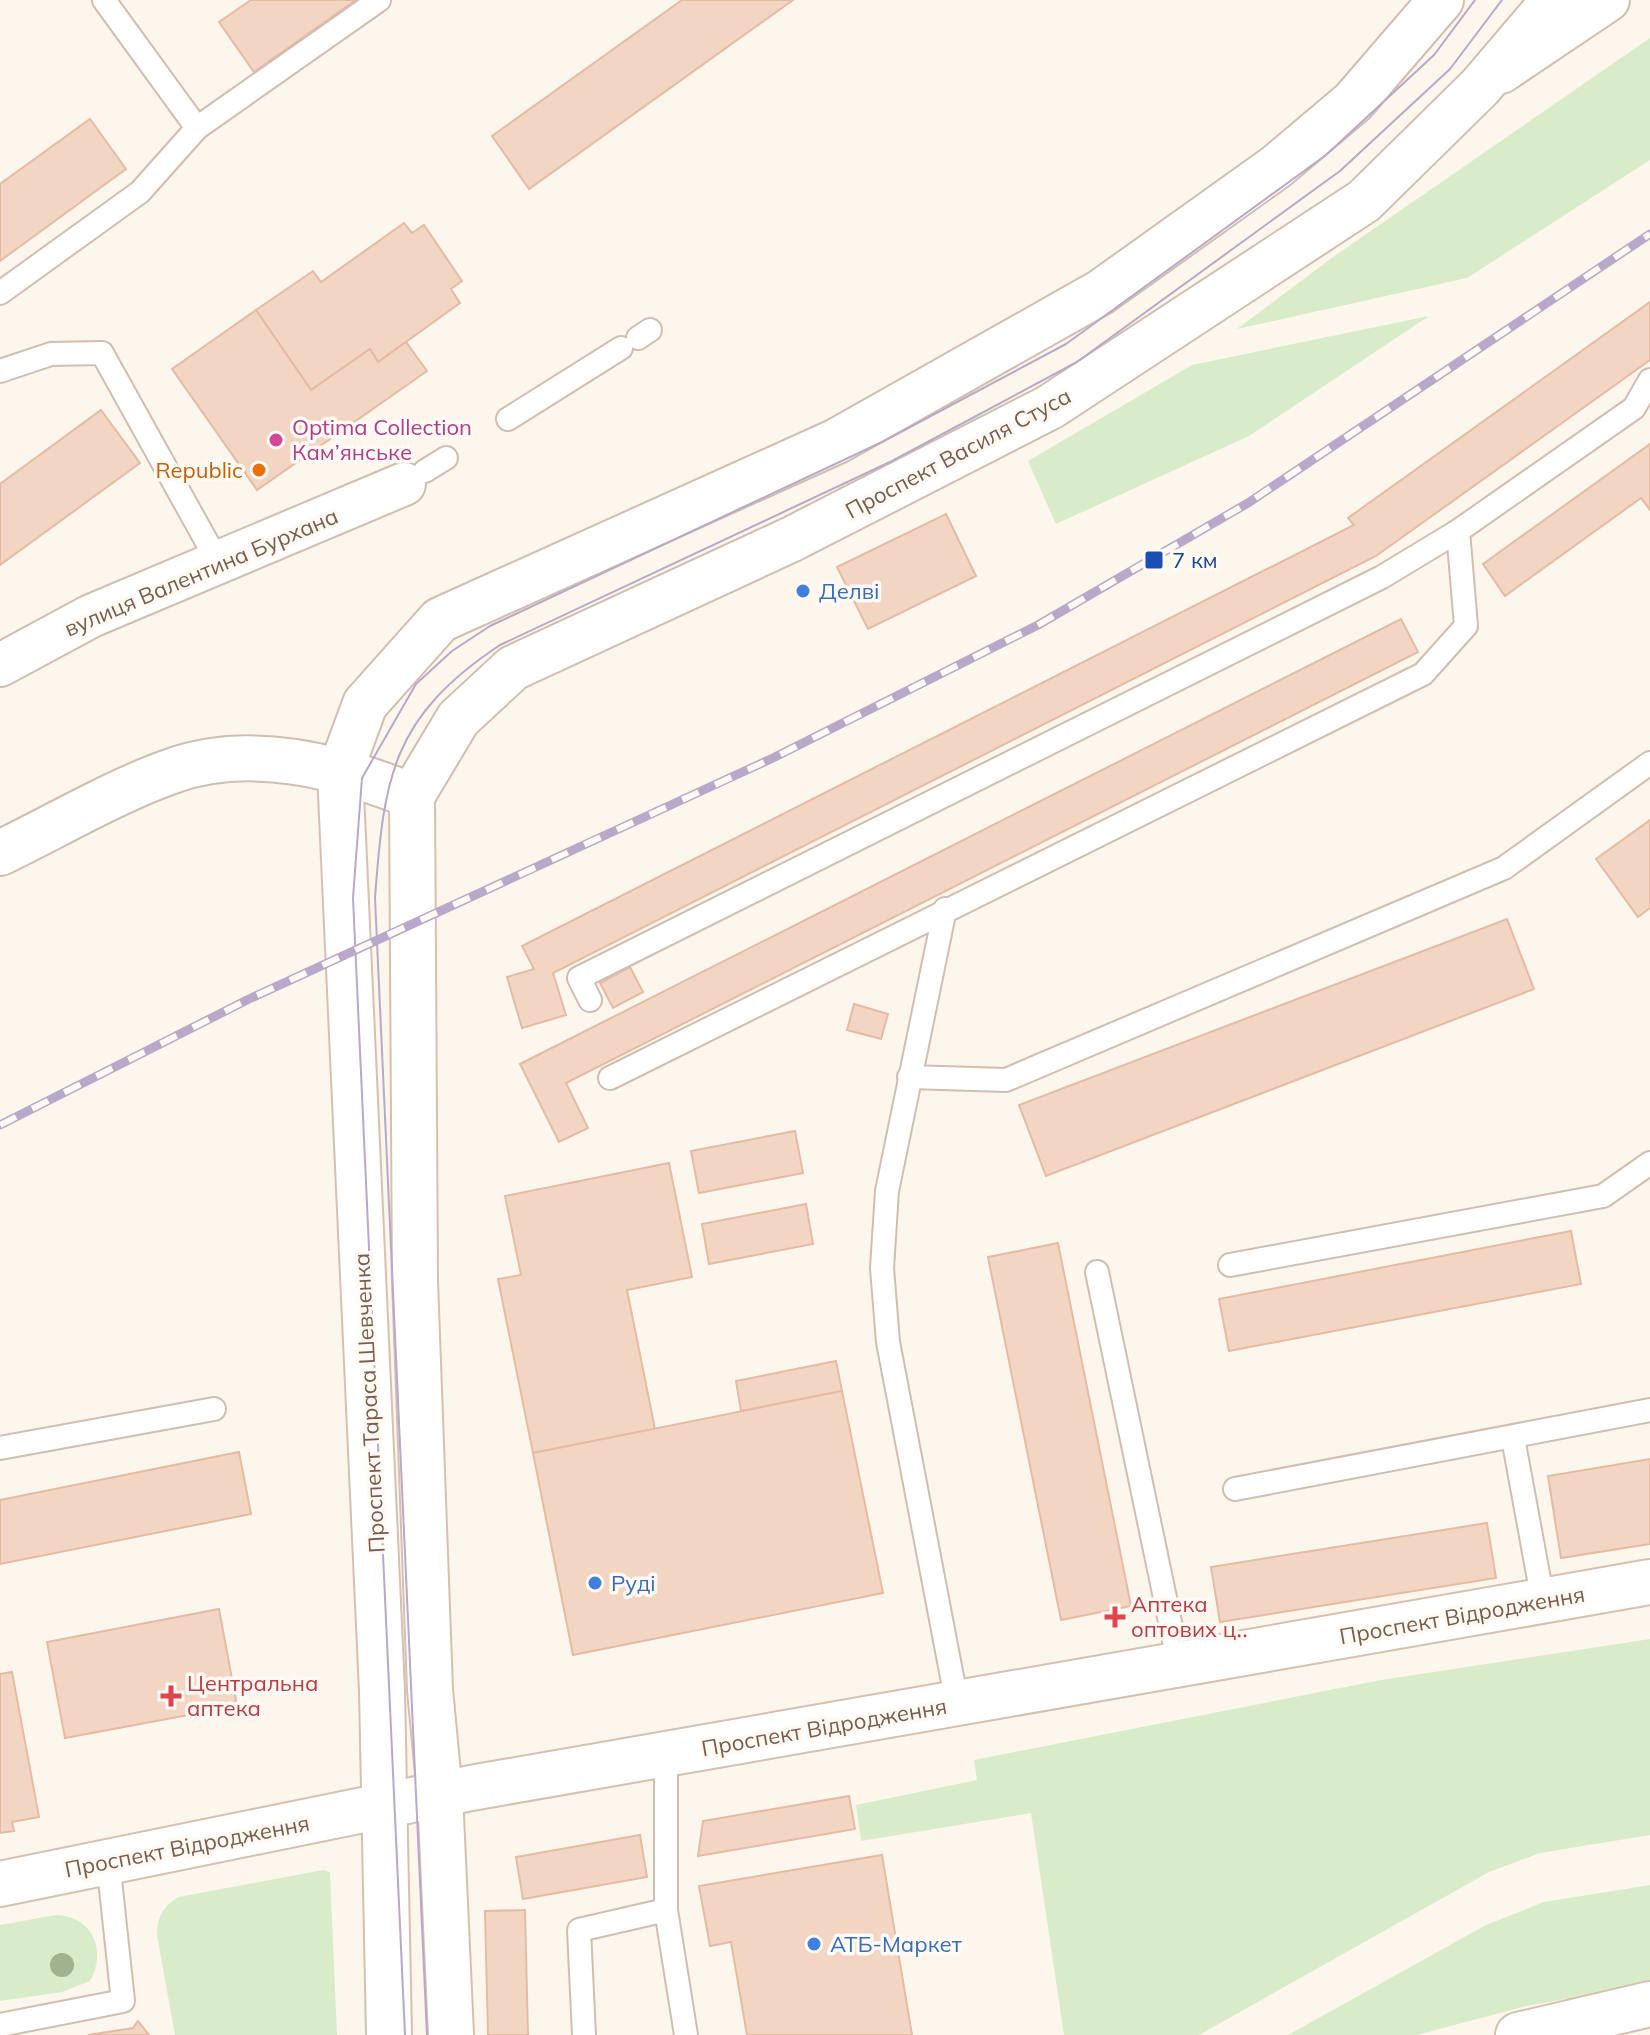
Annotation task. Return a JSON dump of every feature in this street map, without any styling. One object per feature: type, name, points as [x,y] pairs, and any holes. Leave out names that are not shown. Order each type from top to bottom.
[{"type":"main road","points":[[340,772],[365,704],[440,620],[837,441],[1101,292],[1276,167],[1353,102],[1441,0]]},
{"type":"main road","name":"Проспект Василя Стуса","points":[[412,796],[458,719],[513,668],[792,539],[1050,407],[1364,201],[1480,87],[1554,0]]},
{"type":"main road","points":[[0,853],[173,770],[228,759],[285,759],[340,772],[412,796],[415,1281],[430,1690],[440,1794],[451,2035]]},
{"type":"main road","name":"Проспект Тараса Шевченка","points":[[340,772],[381,1675],[389,2035]]},
{"type":"main road","name":"Проспект Відродження","points":[[0,1884],[440,1794],[1650,1582]]},
{"type":"main road","points":[[1518,2035],[1650,2004]]},
{"type":"street","points":[[1480,87],[1608,0]]},
{"type":"street","name":"вулиця Валентина Бурхана","points":[[0,665],[91,616],[416,477]]},
{"type":"lane","points":[[104,0],[197,128]]},
{"type":"lane","points":[[0,293],[140,192],[197,128],[379,0]]},
{"type":"lane","points":[[508,419],[637,339]]},
{"type":"lane","points":[[0,371],[51,354],[102,353],[218,562]]},
{"type":"lane","points":[[590,1000],[579,978],[1382,577],[1458,531],[1634,408],[1650,380]]},
{"type":"lane","points":[[416,477],[446,458]]},
{"type":"lane","points":[[610,1078],[1423,674],[1466,626],[1458,531]]},
{"type":"lane","points":[[909,1077],[1006,1080],[1036,1068],[1504,868],[1650,763]]},
{"type":"lane","points":[[945,909],[887,1191],[882,1268],[888,1342],[957,1703]]},
{"type":"lane","points":[[1230,1265],[1603,1196],[1650,1163]]},
{"type":"lane","points":[[1097,1272],[1179,1665]]},
{"type":"lane","points":[[0,1448],[214,1409]]},
{"type":"lane","points":[[1235,1489],[1650,1410]]},
{"type":"lane","points":[[1513,1438],[1543,1601]]},
{"type":"lane","points":[[666,1756],[666,1910],[686,2035]]},
{"type":"lane","points":[[0,2025],[123,2001],[108,1861]]},
{"type":"lane","points":[[584,2035],[579,1930],[666,1910]]},
{"type":"green space","points":[[1650,38],[1650,160],[1467,278],[1237,329],[1333,257]]},
{"type":"green space","points":[[1429,316],[1249,436],[1056,524],[1028,461],[1192,365]]},
{"type":"green space","points":[[1650,1639],[1650,1835],[1540,1853],[1489,1872],[1199,2035],[1064,2035],[1031,1813],[861,1841],[856,1805],[977,1780],[974,1760],[1381,1680]]},
{"type":"green space","points":[[323,1870],[330,1872],[337,2035],[175,2035],[157,1935],[158,1923],[165,1908],[179,1897]]},
{"type":"green space","points":[[1650,1885],[1650,1984],[1526,2006],[1417,2035],[1288,2035],[1486,1925],[1544,1902]]},
{"type":"green space","points":[[56,1915],[79,1922],[88,1928],[93,1937],[97,1958],[90,1981],[62,1992],[0,2001],[0,1925]]},
{"type":"building","points":[[251,0],[356,0],[254,72],[219,22]]},
{"type":"building","points":[[682,0],[793,0],[529,189],[492,136]]},
{"type":"building","points":[[90,119],[126,169],[0,261],[0,184]]},
{"type":"building","points":[[404,223],[412,233],[424,225],[462,281],[451,289],[460,303],[378,362],[370,349],[311,390],[256,310],[313,271],[321,282]]},
{"type":"building","points":[[1650,302],[1650,360],[1376,556],[553,973],[566,1015],[522,1028],[507,977],[534,969],[522,946],[1354,525],[1348,518]]},
{"type":"building","name":"Optima Collection Кам’янське","points":[[256,310],[311,390],[370,349],[378,362],[406,342],[427,371],[257,490],[172,369]]},
{"type":"building","points":[[101,410],[140,463],[0,565],[0,484]]},
{"type":"building","points":[[1650,444],[1650,510],[1641,498],[1505,596],[1483,564]]},
{"type":"building","points":[[946,514],[976,576],[868,629],[837,567]]},
{"type":"building","points":[[1401,619],[1418,652],[566,1083],[588,1128],[559,1142],[520,1064]]},
{"type":"building","points":[[1650,820],[1650,908],[1638,917],[1596,859]]},
{"type":"building","points":[[1507,919],[1534,989],[1046,1176],[1019,1105]]},
{"type":"building","points":[[630,967],[643,992],[613,1008],[600,983]]},
{"type":"building","points":[[854,1004],[888,1014],[881,1039],[847,1030]]},
{"type":"building","points":[[795,1131],[803,1173],[699,1193],[691,1151]]},
{"type":"building","points":[[669,1163],[692,1277],[627,1290],[655,1429],[533,1453],[498,1279],[521,1275],[505,1196]]},
{"type":"building","points":[[806,1204],[813,1244],[709,1264],[702,1224]]},
{"type":"building","points":[[1571,1231],[1581,1284],[1229,1351],[1219,1299]]},
{"type":"building","points":[[1058,1243],[1131,1606],[1061,1620],[988,1257]]},
{"type":"building","points":[[836,1361],[842,1391],[741,1411],[736,1381]]},
{"type":"building","points":[[842,1391],[883,1593],[573,1655],[533,1453]]},
{"type":"building","points":[[239,1452],[251,1514],[0,1564],[0,1500]]},
{"type":"building","points":[[1650,1459],[1650,1544],[1561,1558],[1548,1476]]},
{"type":"building","points":[[1487,1523],[1496,1578],[1220,1622],[1211,1567]]},
{"type":"building","points":[[219,1609],[237,1706],[65,1738],[47,1642]]},
{"type":"building","points":[[12,1672],[39,1817],[12,1822],[14,1831],[0,1833],[0,1674]]},
{"type":"building","points":[[849,1796],[855,1829],[698,1856],[703,1821]]},
{"type":"building","points":[[640,1835],[647,1877],[523,1899],[516,1857]]},
{"type":"building","name":"АТБ-Маркет","points":[[882,1855],[912,2035],[747,2035],[731,1942],[710,1946],[699,1886]]},
{"type":"building","points":[[525,1910],[528,2035],[488,2035],[485,1911]]},
{"type":"building","points":[[138,2021],[149,2035],[88,2035],[133,2028]]},
{"type":"tram line","points":[[405,2035],[353,898],[362,778],[416,684],[452,651],[490,626],[882,442],[1066,344],[1326,155],[1434,55],[1475,0]]},
{"type":"tram line","points":[[427,2035],[375,898],[383,817],[400,753],[415,725],[436,698],[500,645],[892,461],[1077,362],[1340,171],[1450,69],[1502,0]]},
{"type":"railway","points":[[0,1125],[249,999],[773,758],[1038,625],[1248,503],[1650,234]]},
{"type":"place","name":"Optima Collection Кам’янське","points":[[276,440]]},
{"type":"place","name":"Republic","points":[[259,470]]},
{"type":"place","name":"7 км","points":[[1154,560]]},
{"type":"place","name":"Делві","points":[[803,591]]},
{"type":"place","name":"Рудi","points":[[595,1583]]},
{"type":"place","name":"Аптека оптових ц‥","points":[[1115,1617]]},
{"type":"place","name":"Центральна аптека","points":[[171,1696]]},
{"type":"place","name":"АТБ-Маркет","points":[[814,1944]]}]
